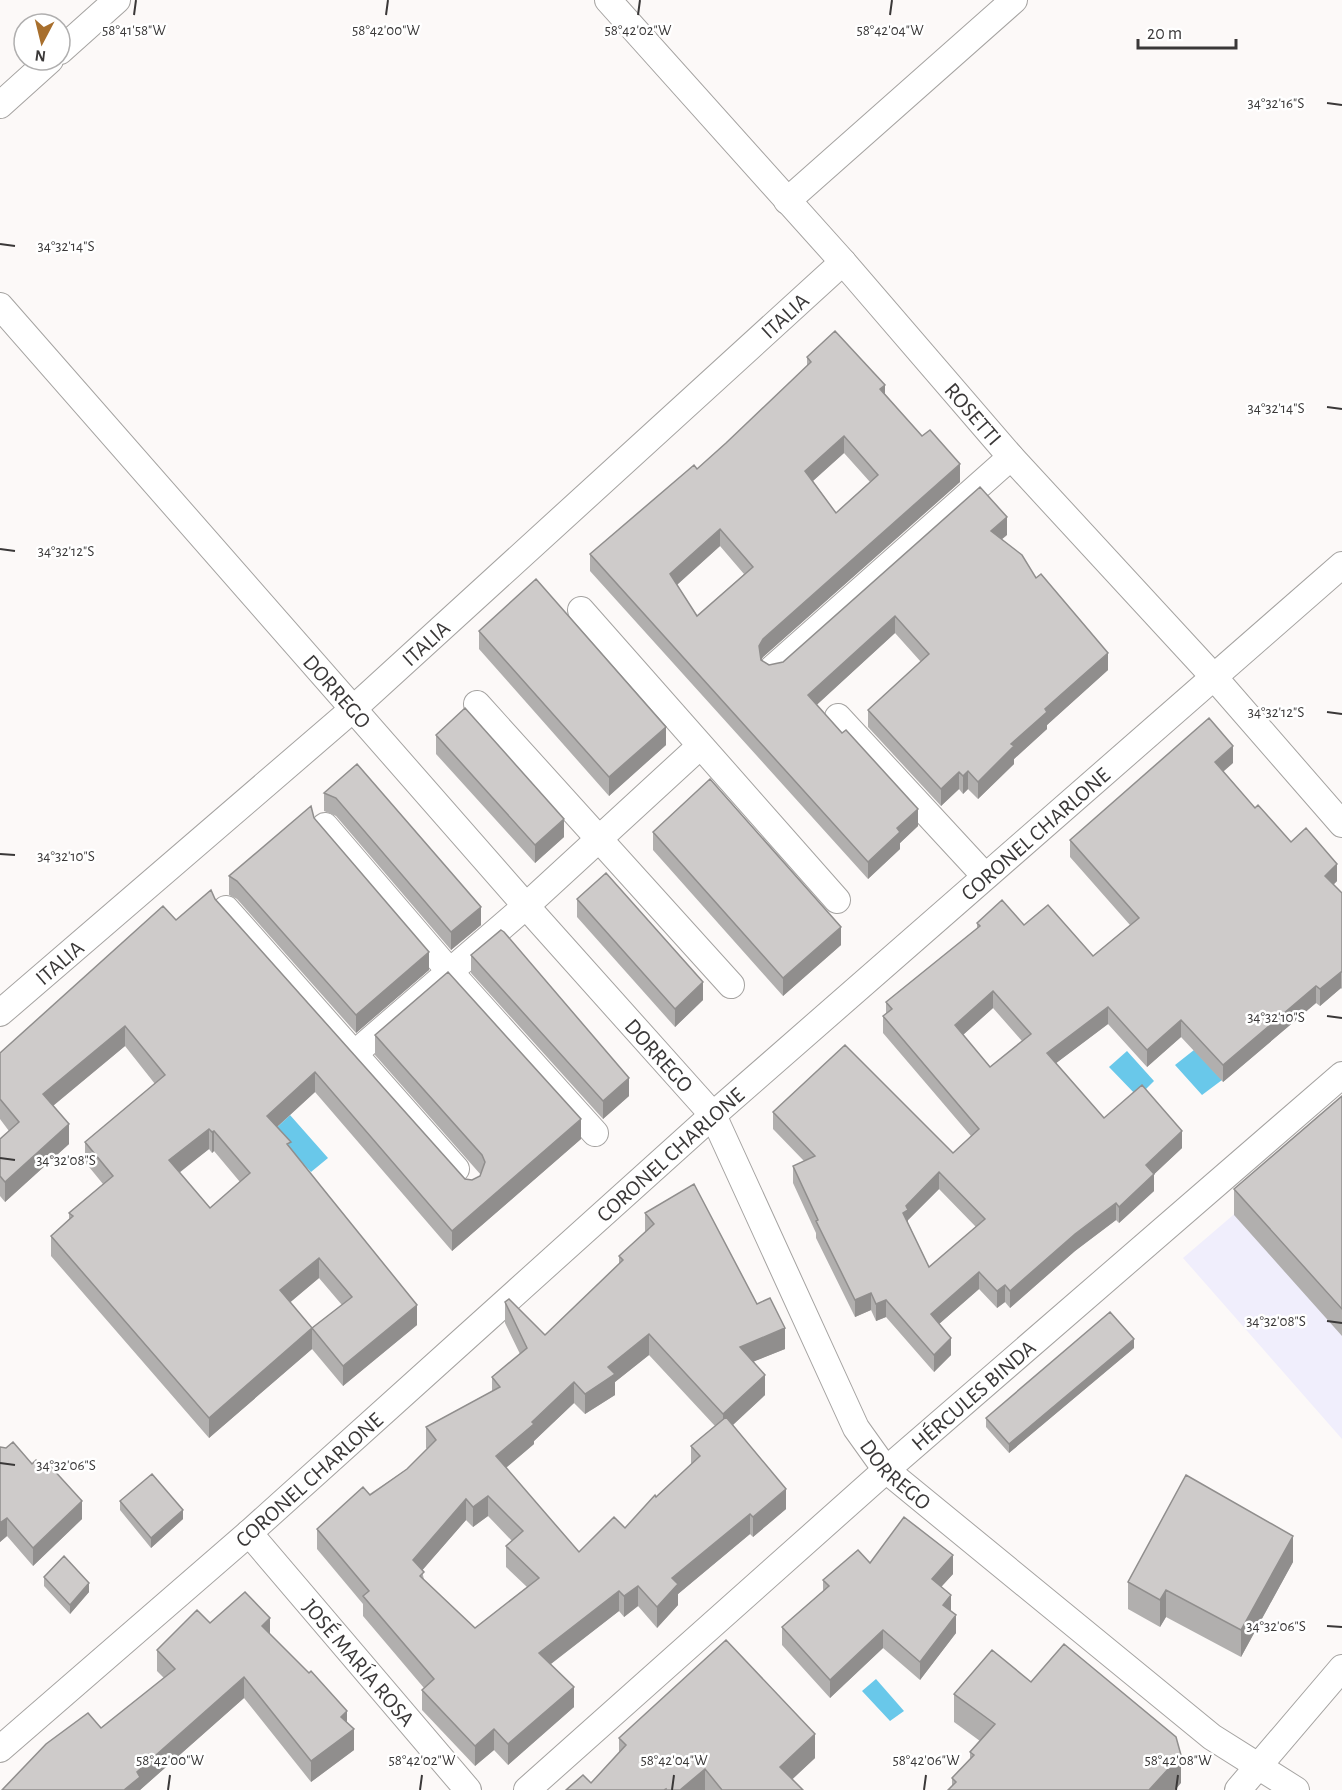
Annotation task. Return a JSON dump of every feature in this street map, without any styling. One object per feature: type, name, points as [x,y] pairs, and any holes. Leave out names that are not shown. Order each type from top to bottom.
[{"type":"street","points":[[72,40],[117,0]]},
{"type":"street","name":"ROSETTI","points":[[608,0],[843,262],[1011,457],[1213,676],[1342,824]]},
{"type":"street","points":[[787,201],[1014,0]]},
{"type":"street","points":[[0,105],[37,72]]},
{"type":"street","name":"ITALIA","points":[[0,1013],[353,709],[843,262]]},
{"type":"street","name":"DORREGO","points":[[0,306],[526,906],[713,1115],[856,1428],[886,1470],[1212,1737],[1296,1790]]},
{"type":"street","points":[[773,668],[1011,457]]},
{"type":"street","name":"CORONEL CHARLONE","points":[[0,1749],[249,1533],[713,1115],[1342,565]]},
{"type":"street","points":[[581,610],[699,747],[837,900]]},
{"type":"street","points":[[477,704],[731,985]]},
{"type":"street","points":[[838,717],[985,876]]},
{"type":"street","points":[[354,1054],[451,973],[699,747]]},
{"type":"street","points":[[325,826],[451,973],[595,1133]]},
{"type":"street","points":[[226,909],[470,1185]]},
{"type":"street","name":"HÉRCULES BINDA","points":[[527,1790],[886,1470],[1342,1075]]},
{"type":"street","name":"JOSÉ MARÍA ROSA","points":[[249,1533],[468,1790]]},
{"type":"street","points":[[1238,1790],[1342,1668]]},
{"type":"shaded area","points":[[1342,1122],[1342,1439],[1183,1258]]},
{"type":"water","points":[[1194,1050],[1222,1080],[1202,1095],[1175,1065]]},
{"type":"water","points":[[1127,1051],[1154,1081],[1138,1097],[1109,1067]]},
{"type":"water","points":[[290,1115],[328,1158],[311,1172],[273,1131]]},
{"type":"water","points":[[876,1679],[904,1711],[890,1721],[862,1691]]},
{"type":"building","points":[[835,331],[885,385],[880,389],[922,436],[930,430],[960,464],[763,639],[759,646],[761,660],[769,665],[783,662],[980,487],[1007,517],[991,531],[1022,555],[1036,578],[1041,574],[1108,653],[1045,709],[1047,712],[1011,744],[1014,746],[978,782],[968,771],[963,776],[959,772],[941,789],[868,710],[929,654],[895,616],[808,695],[842,733],[846,730],[918,809],[897,828],[900,832],[868,862],[590,554],[694,465],[697,469],[726,443],[811,362],[807,357]],"holes":[[[844,436],[878,475],[836,513],[805,471]],[[720,529],[753,567],[697,616],[670,574]]]},
{"type":"building","points":[[536,579],[666,727],[609,777],[479,631]]},
{"type":"building","points":[[465,708],[564,819],[535,845],[436,735]]},
{"type":"building","points":[[1209,718],[1233,746],[1215,762],[1255,808],[1258,805],[1291,842],[1306,828],[1337,864],[1325,876],[1342,893],[1342,972],[1320,989],[1316,986],[1223,1065],[1181,1020],[1147,1050],[1108,1007],[1047,1053],[1104,1118],[1142,1085],[1182,1131],[1146,1165],[1154,1174],[1119,1207],[1116,1203],[1075,1234],[1010,1291],[1005,1285],[997,1291],[979,1272],[931,1314],[951,1338],[934,1355],[886,1300],[876,1304],[871,1293],[855,1300],[816,1221],[818,1220],[793,1166],[815,1156],[773,1112],[845,1045],[953,1153],[979,1129],[883,1016],[892,1009],[886,1002],[980,926],[977,923],[1002,900],[1024,925],[1048,905],[1093,956],[1139,918],[1070,840]],"holes":[[[993,991],[1031,1034],[990,1067],[955,1025]],[[939,1172],[985,1219],[929,1267],[903,1213],[908,1210],[906,1206]]]},
{"type":"building","points":[[357,764],[481,907],[451,932],[336,798],[324,793]]},
{"type":"building","points":[[710,779],[841,927],[783,978],[653,832]]},
{"type":"building","points":[[311,806],[314,818],[429,952],[356,1015],[237,881],[229,876]]},
{"type":"building","points":[[606,873],[703,982],[675,1009],[577,899]]},
{"type":"building","points":[[211,890],[215,899],[465,1179],[472,1180],[480,1176],[485,1162],[482,1155],[375,1035],[448,972],[581,1119],[452,1231],[315,1072],[267,1116],[291,1142],[287,1144],[417,1305],[343,1366],[312,1328],[209,1418],[51,1236],[73,1216],[69,1213],[113,1176],[85,1142],[165,1075],[125,1026],[43,1094],[69,1124],[5,1182],[0,1176],[0,1139],[19,1122],[0,1099],[0,1053],[163,906],[176,920]],"holes":[[[209,1129],[214,1131],[250,1173],[210,1208],[169,1160]],[[319,1258],[352,1297],[312,1328],[280,1290]]]},
{"type":"building","points":[[501,930],[629,1078],[603,1101],[471,955]]},
{"type":"building","points":[[1342,1096],[1342,1309],[1234,1189]]},
{"type":"building","points":[[694,1184],[757,1304],[770,1298],[785,1328],[740,1347],[765,1375],[723,1414],[649,1334],[608,1367],[615,1374],[585,1394],[574,1382],[532,1422],[534,1424],[496,1456],[579,1552],[614,1517],[625,1528],[655,1495],[656,1497],[700,1456],[691,1446],[726,1417],[786,1489],[753,1517],[750,1514],[672,1578],[678,1584],[657,1607],[638,1586],[624,1596],[619,1591],[539,1653],[574,1687],[508,1744],[494,1729],[475,1746],[422,1690],[434,1679],[363,1596],[369,1591],[317,1529],[363,1487],[370,1495],[407,1469],[436,1440],[426,1427],[500,1387],[492,1377],[527,1348],[505,1302],[509,1299],[545,1335],[623,1260],[619,1256],[654,1224],[645,1213]],"holes":[[[488,1496],[523,1531],[506,1546],[539,1578],[475,1628],[420,1576],[424,1572],[413,1560],[466,1499],[473,1507]]]},
{"type":"building","points":[[1110,1312],[1134,1339],[1009,1444],[986,1418]]},
{"type":"building","points":[[13,1442],[32,1464],[36,1460],[46,1471],[51,1467],[82,1501],[33,1548],[7,1518],[0,1523],[0,1447],[6,1448]]},
{"type":"building","points":[[152,1474],[183,1510],[151,1538],[120,1501]]},
{"type":"building","points":[[1186,1475],[1293,1536],[1241,1630],[1166,1590],[1160,1600],[1128,1582]]},
{"type":"building","points":[[904,1517],[953,1555],[932,1579],[951,1595],[943,1605],[956,1615],[920,1662],[883,1630],[830,1680],[782,1627],[829,1586],[823,1580],[858,1550],[870,1563]]},
{"type":"building","points":[[64,1556],[89,1583],[70,1605],[44,1577]]},
{"type":"building","points":[[245,1592],[270,1618],[262,1626],[309,1673],[311,1671],[347,1711],[341,1717],[354,1729],[311,1761],[244,1677],[137,1772],[140,1777],[124,1790],[2,1790],[46,1744],[88,1713],[101,1728],[175,1669],[157,1650],[197,1610],[210,1623]]},
{"type":"building","points":[[726,1640],[815,1734],[780,1767],[803,1790],[722,1790],[705,1769],[680,1790],[566,1790],[583,1775],[591,1783],[626,1745],[619,1738]]},
{"type":"building","points":[[1064,1644],[1176,1737],[1181,1755],[1149,1790],[948,1790],[956,1782],[952,1778],[974,1755],[970,1752],[995,1724],[954,1694],[992,1650],[1031,1682]]}]
